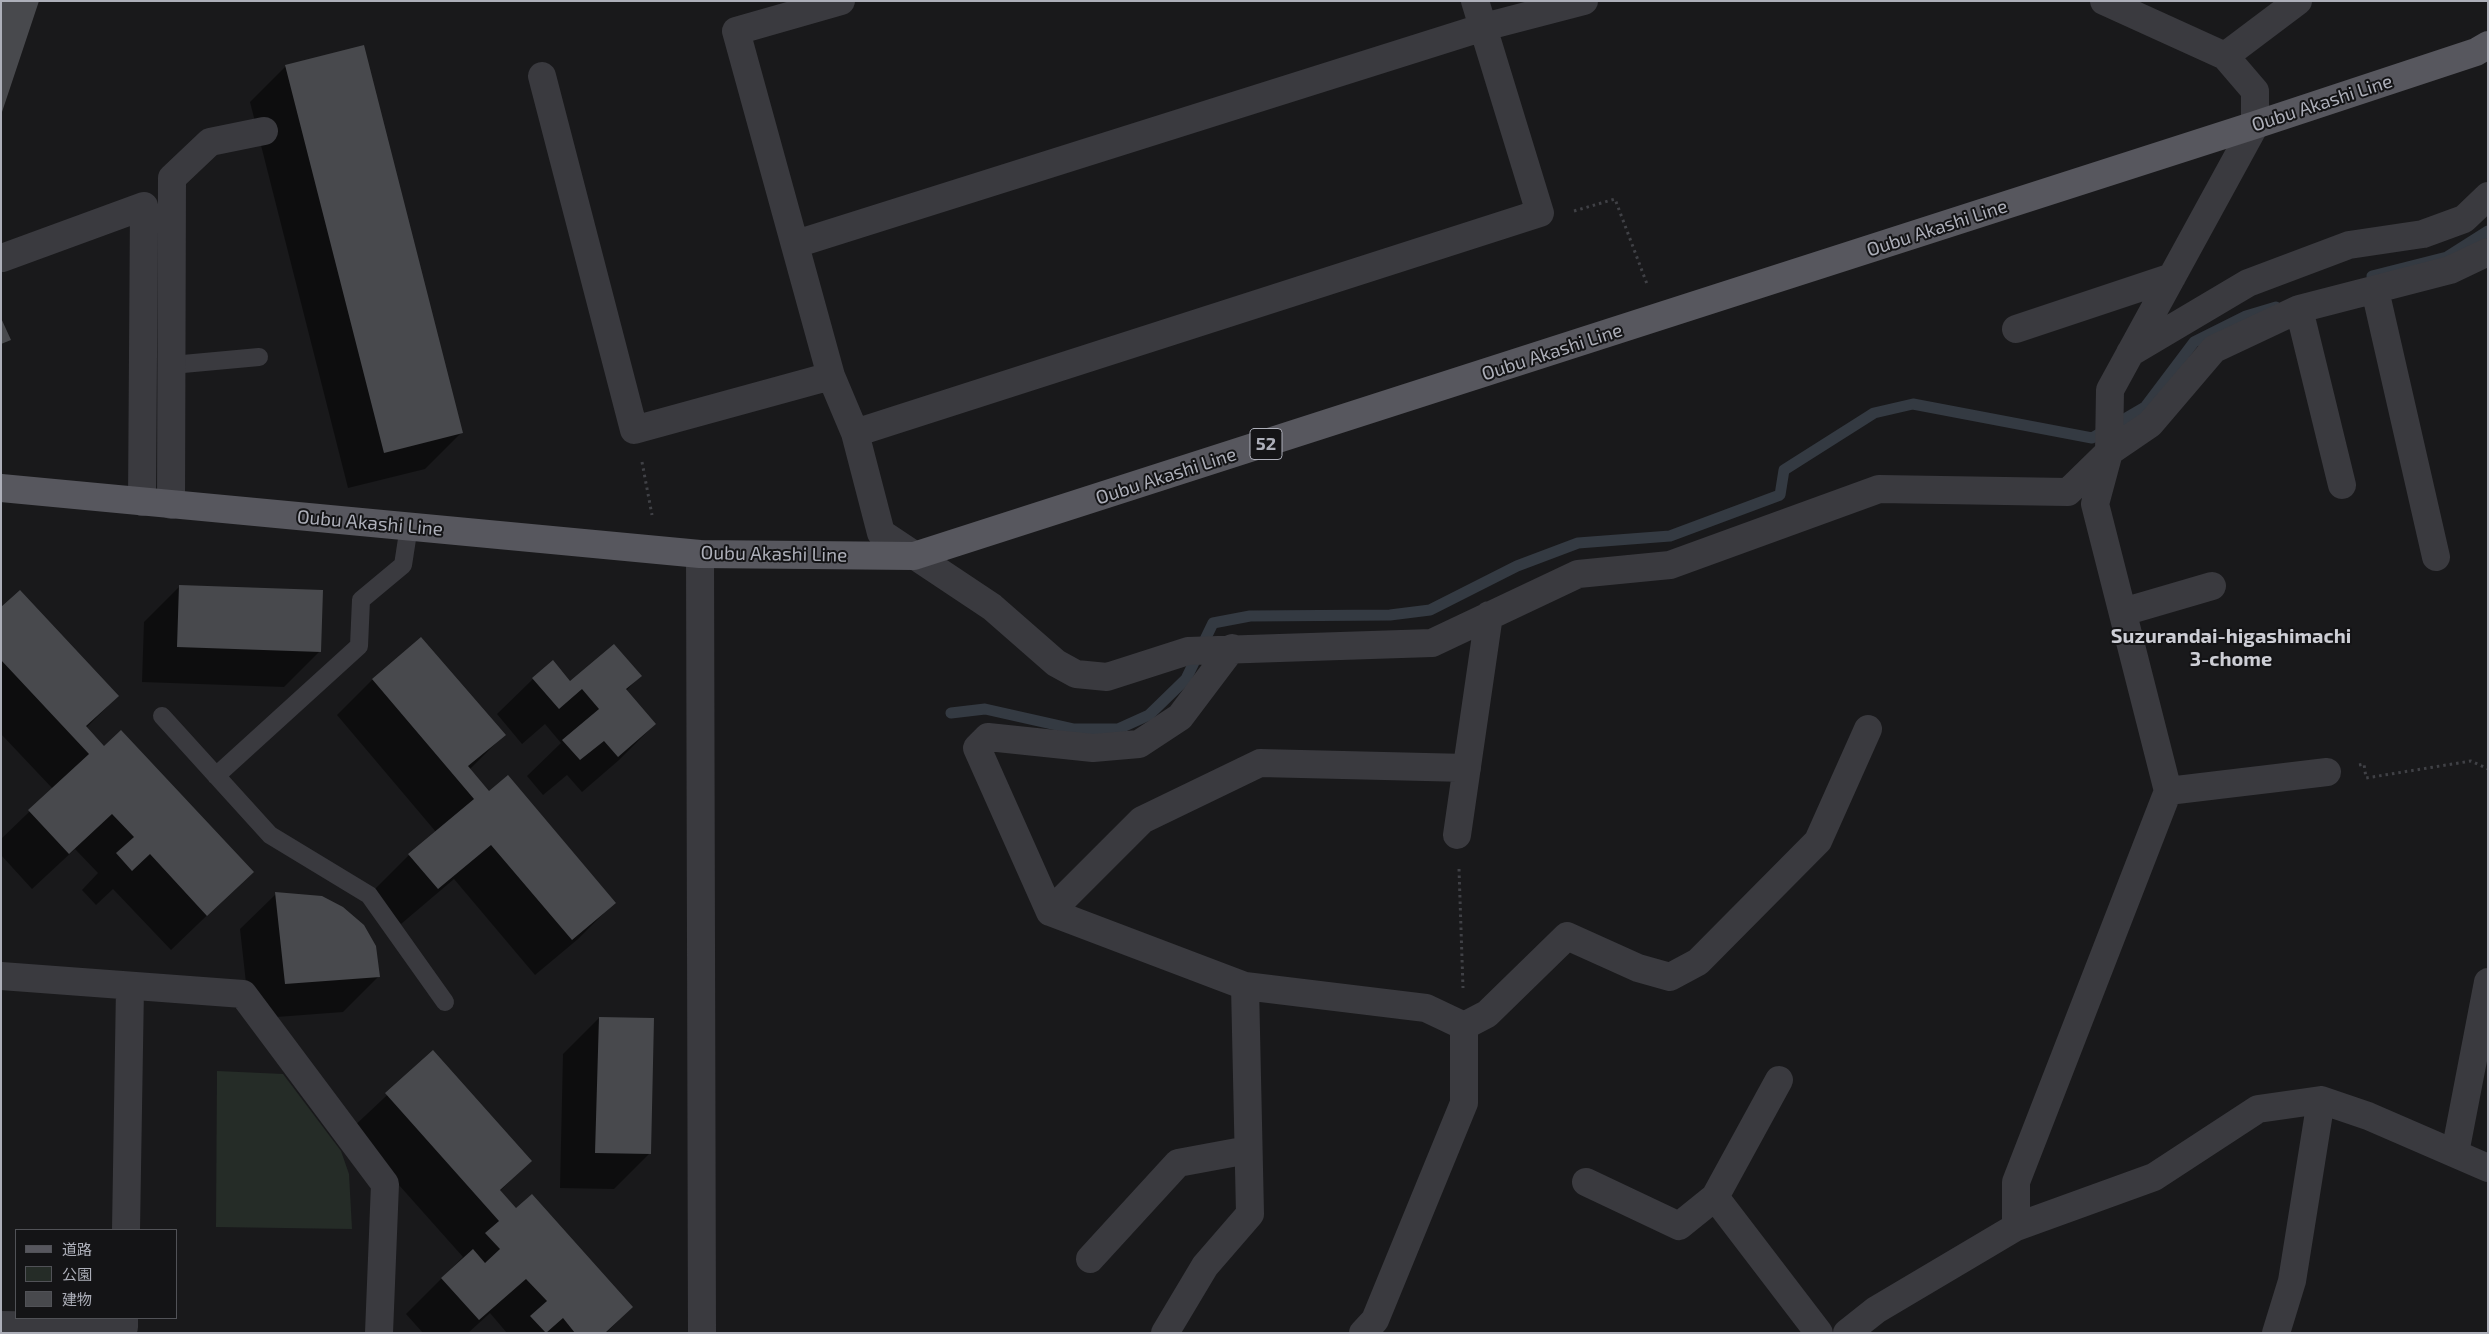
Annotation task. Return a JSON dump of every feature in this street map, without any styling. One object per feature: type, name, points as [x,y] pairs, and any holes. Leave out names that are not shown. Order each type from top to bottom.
[{"type":"main road","name":"Oubu Akashi Line","points":[[1,488],[700,554],[914,556],[2255,125],[2476,52],[2488,45]]},
{"type":"street","points":[[841,1],[736,30],[831,376],[855,433],[881,533],[992,607],[1056,663],[1076,674],[1107,677],[1210,649],[1432,643],[1578,574],[1670,565],[1879,489],[2068,492],[2109,452],[2150,424],[2214,349],[2299,309],[2450,270],[2488,252]]},
{"type":"street","points":[[855,433],[1540,213],[1484,27],[1474,1]]},
{"type":"street","points":[[796,244],[1484,27],[1584,1]]},
{"type":"street","points":[[2016,1227],[2016,1182],[2168,791],[2095,504],[2109,452],[2110,390],[2255,125],[2255,91],[2225,56],[2104,1]]},
{"type":"street","points":[[2225,56],[2298,1]]},
{"type":"street","points":[[542,76],[634,430],[831,376]]},
{"type":"street","points":[[171,505],[172,178],[210,142],[264,131]]},
{"type":"street","points":[[2130,353],[2248,283],[2349,245],[2423,234],[2464,219],[2488,196]]},
{"type":"street","points":[[2,258],[144,206],[142,502]]},
{"type":"street","points":[[2016,329],[2172,277]]},
{"type":"street","points":[[2375,290],[2436,557]]},
{"type":"street","points":[[2299,309],[2342,485]]},
{"type":"street","points":[[700,554],[702,1333]]},
{"type":"street","points":[[2123,612],[2212,586]]},
{"type":"street","points":[[1458,835],[1489,616]]},
{"type":"street","points":[[1210,649],[1180,717],[1139,744],[1093,748],[988,737],[978,748],[1050,912],[1245,986],[1426,1008],[1464,1026]]},
{"type":"street","points":[[1464,1026],[1487,1014],[1567,936],[1638,968],[1670,977],[1698,962],[1818,841],[1868,730]]},
{"type":"street","points":[[1050,912],[1142,820],[1260,764],[1467,768]]},
{"type":"street","points":[[2168,791],[2326,772]]},
{"type":"street","points":[[1,976],[243,994],[385,1184],[379,1333]]},
{"type":"street","points":[[2455,1153],[2488,982]]},
{"type":"street","points":[[1166,1333],[1205,1266],[1250,1214],[1245,986]]},
{"type":"street","points":[[126,1229],[130,987]]},
{"type":"street","points":[[1363,1333],[1375,1320],[1464,1103],[1464,1026]]},
{"type":"street","points":[[1586,1182],[1679,1226],[1715,1197],[1779,1080]]},
{"type":"street","points":[[2276,1333],[2292,1281],[2321,1100]]},
{"type":"street","points":[[1847,1333],[1876,1310],[2016,1227],[2154,1177],[2258,1108],[2321,1100],[2368,1116],[2488,1168]]},
{"type":"street","points":[[1090,1259],[1178,1163],[1248,1150]]},
{"type":"street","points":[[1715,1197],[1819,1333]]},
{"type":"street","points":[[1,1325],[124,1327],[124,1319]]},
{"type":"lane","points":[[172,365],[260,357]]},
{"type":"lane","points":[[216,776],[359,646],[361,600],[403,565],[409,526]]},
{"type":"lane","points":[[162,716],[270,835],[369,896],[445,1002]]},
{"type":"path","points":[[1540,213],[1558,216],[1615,199],[1649,288]]},
{"type":"path","points":[[2326,772],[2364,764],[2366,778],[2471,762],[2488,769]]},
{"type":"path","points":[[1458,835],[1464,1026]]},
{"type":"green space","points":[[217,1071],[283,1074],[341,1151],[349,1174],[352,1229],[216,1227]]},
{"type":"building","points":[[1,1],[39,1],[2,112],[1,111]]},
{"type":"building","points":[[364,45],[463,433],[384,453],[285,65]]},
{"type":"building","points":[[1,318],[11,340],[1,344]]},
{"type":"building","points":[[179,585],[323,590],[321,652],[177,647]]},
{"type":"building","points":[[20,590],[119,696],[86,726],[104,746],[121,730],[254,872],[207,916],[150,854],[132,871],[116,853],[134,837],[112,814],[69,854],[28,810],[89,754],[1,660],[1,607]]},
{"type":"building","points":[[421,637],[506,735],[468,766],[489,791],[508,775],[616,903],[572,940],[491,845],[438,889],[408,854],[474,799],[372,679]]},
{"type":"building","points":[[614,644],[642,676],[626,689],[656,724],[618,757],[604,741],[580,760],[562,740],[599,709],[582,689],[559,709],[532,678],[553,660],[570,681]]},
{"type":"building","points":[[275,892],[322,896],[343,907],[364,925],[376,946],[380,977],[285,984]]},
{"type":"building","points":[[599,1017],[654,1018],[651,1154],[595,1153]]},
{"type":"building","points":[[433,1050],[532,1161],[500,1190],[516,1208],[532,1194],[633,1307],[605,1333],[575,1333],[563,1318],[546,1333],[530,1316],[547,1301],[526,1279],[479,1320],[441,1278],[473,1249],[485,1263],[500,1249],[485,1233],[499,1221],[385,1093]]},
{"type":"waterway","points":[[2372,276],[2447,257],[2488,231]]},
{"type":"waterway","points":[[951,713],[985,709],[1074,729],[1118,729],[1149,715],[1186,679],[1213,623],[1250,616],[1390,615],[1430,610],[1517,566],[1578,543],[1670,536],[1780,495],[1784,470],[1874,413],[1913,404],[2092,438],[2145,407],[2194,342],[2246,316],[2276,307]]},
{"type":"district","name":"Suzurandai-higashimachi 3-chome","points":[[2231,648]]}]
